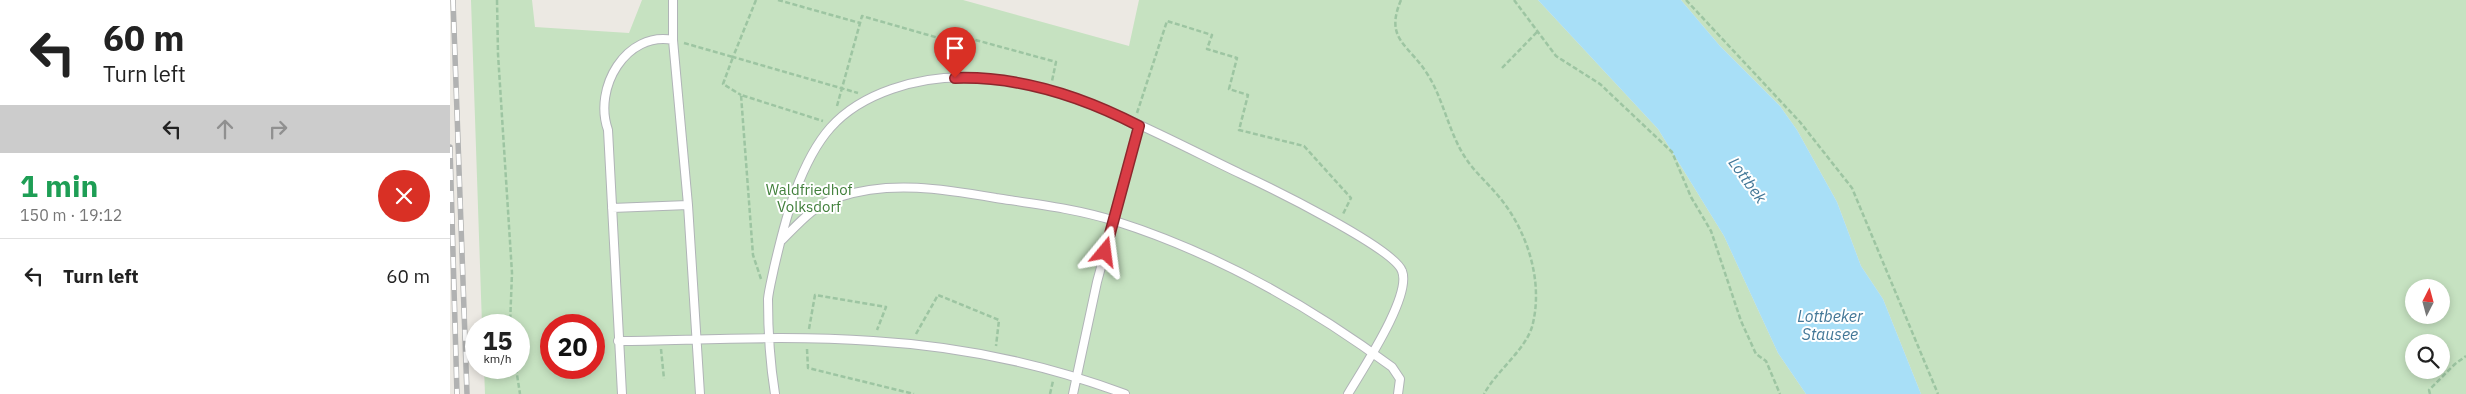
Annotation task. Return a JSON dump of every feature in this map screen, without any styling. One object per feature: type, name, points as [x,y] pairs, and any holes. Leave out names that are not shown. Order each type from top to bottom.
[{"type":"lane","points":[[673,0],[673,40],[688,205],[700,394]]},
{"type":"lane","points":[[622,394],[608,130],[603,117],[602,105],[606,89],[619,64],[632,51],[647,41],[662,38],[673,40]]},
{"type":"lane","points":[[775,394],[768,297],[787,214],[803,170],[815,146],[832,124],[868,97],[904,84],[936,78],[973,77],[1017,82],[1106,110],[1270,187],[1338,225],[1393,260],[1403,274],[1405,284],[1401,297],[1372,354],[1348,394]]},
{"type":"lane","points":[[1073,394],[1096,282],[1114,221],[1136,125]]},
{"type":"lane","points":[[780,241],[809,212],[837,197],[871,189],[931,188],[1046,206],[1114,221],[1226,264],[1291,298],[1392,367],[1397,373],[1400,386],[1398,394]]},
{"type":"lane","points":[[612,208],[688,205]]},
{"type":"lane","points":[[618,341],[770,339],[872,341],[910,344],[995,358],[1076,378],[1124,394]]},
{"type":"path","points":[[497,0],[498,54],[512,273],[510,314]]},
{"type":"path","points":[[756,0],[724,84],[742,95],[832,124],[862,16],[970,47],[972,39],[1056,62],[1050,91]]},
{"type":"path","points":[[778,0],[860,23]]},
{"type":"path","points":[[1401,0],[1394,24],[1396,36],[1411,50],[1433,84],[1443,112],[1464,155],[1517,222],[1530,259],[1536,293],[1531,332],[1491,381],[1484,394]]},
{"type":"path","points":[[1514,0],[1556,56],[1600,84],[1672,152],[1691,197],[1711,230],[1741,321],[1756,354],[1766,361],[1780,394]]},
{"type":"path","points":[[1686,0],[1800,122],[1852,188],[1938,394]]},
{"type":"path","points":[[1136,125],[1167,21],[1212,35],[1207,49],[1237,58],[1229,89],[1248,95],[1240,130],[1304,146],[1351,198],[1338,225]]},
{"type":"path","points":[[1502,68],[1538,31]]},
{"type":"path","points":[[673,40],[868,97]]},
{"type":"path","points":[[742,95],[753,256],[768,297]]},
{"type":"path","points":[[910,344],[938,295],[999,320],[995,358]]},
{"type":"path","points":[[660,340],[664,379]]},
{"type":"path","points":[[2430,394],[2429,390],[2454,364],[2466,356]]},
{"type":"path","points":[[518,379],[520,394]]},
{"type":"green space","name":"Waldfriedhof Volksdorf","points":[[471,0],[532,0],[535,27],[629,33],[642,0],[963,0],[1129,46],[1139,0],[1538,0],[1658,129],[1724,236],[1778,353],[1806,394],[485,394],[484,379],[530,379],[530,314],[482,314]]},
{"type":"green space","points":[[1681,0],[2466,0],[2466,394],[1921,394],[1883,299],[1861,266],[1837,202],[1797,130],[1780,106],[1720,46]]},
{"type":"water","name":"Lottbeker Stausee","points":[[1538,0],[1681,0],[1720,46],[1780,106],[1797,130],[1837,202],[1861,266],[1883,299],[1921,394],[1806,394],[1778,353],[1724,236],[1658,129]]},
{"type":"railway","points":[[453,0],[467,394]]},
{"type":"railway","points":[[450,147],[457,394]]},
{"type":"route","points":[[955,78],[973,77],[1017,82],[1106,110],[1139,126],[1105,252]]},
{"type":"water label","name":"Lottbek","points":[[1748,180]]}]
